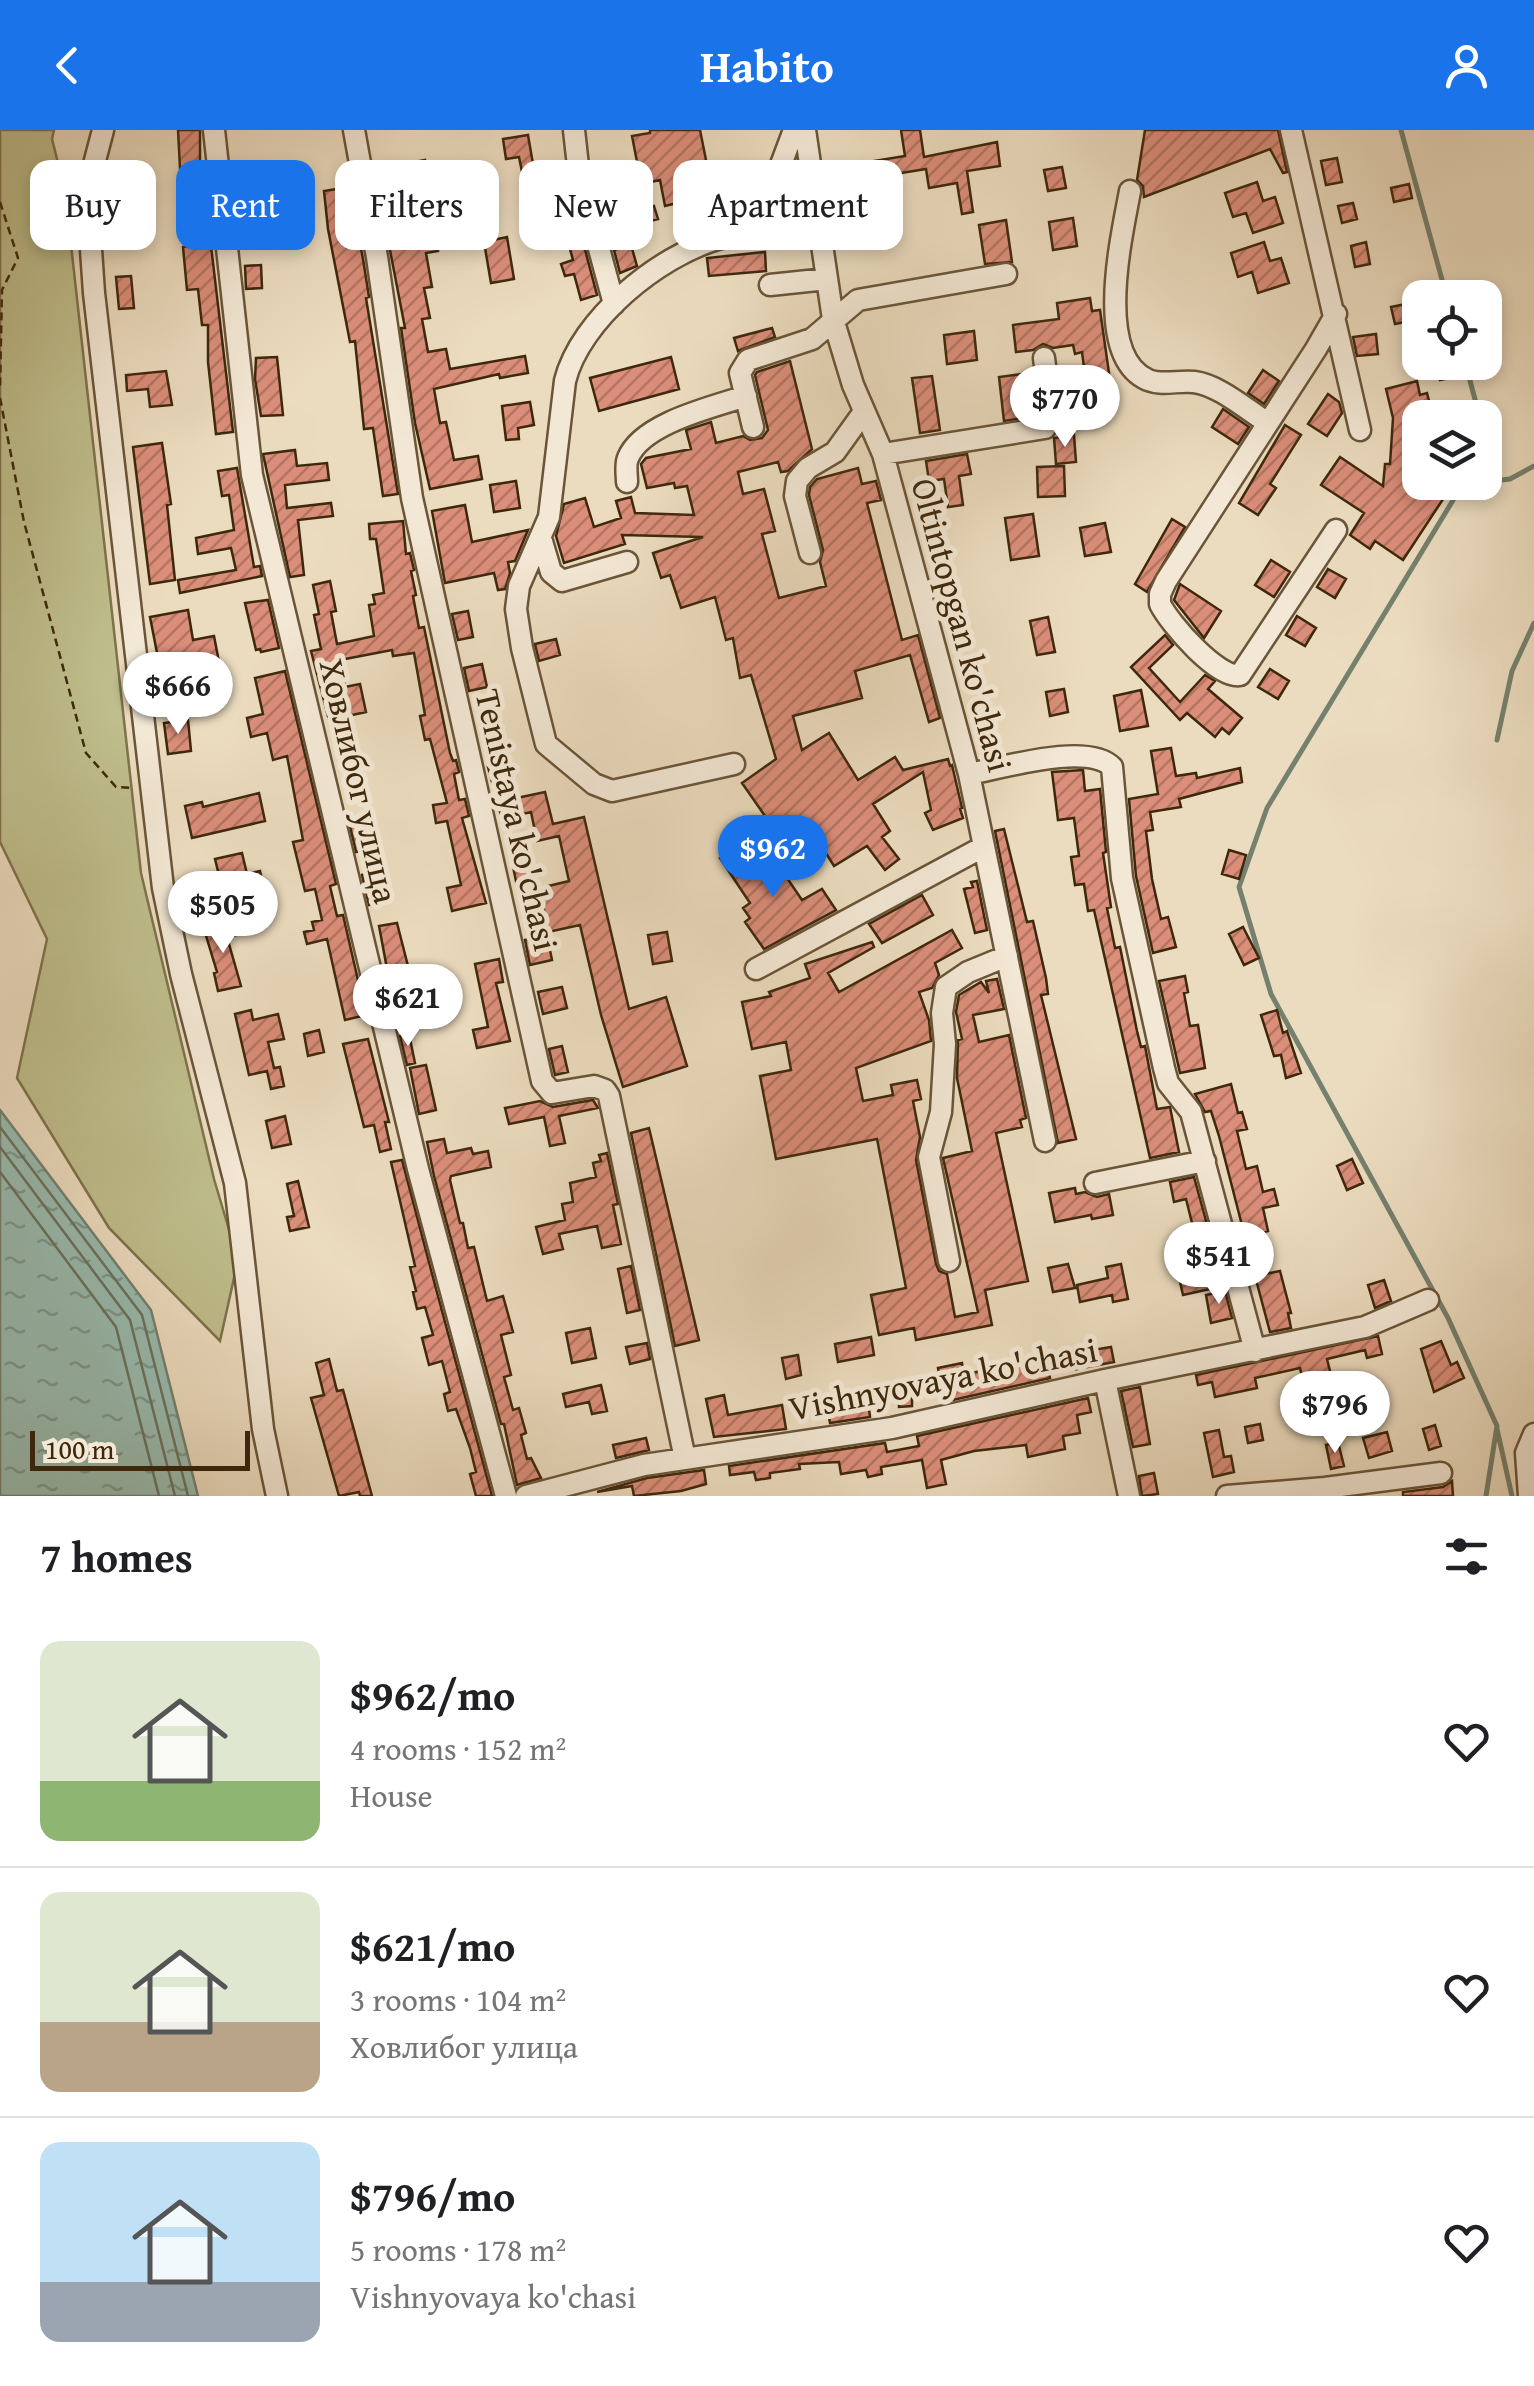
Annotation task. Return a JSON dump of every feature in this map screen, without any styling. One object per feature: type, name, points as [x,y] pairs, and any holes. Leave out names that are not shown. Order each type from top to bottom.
[{"type":"street","points":[[104,130],[87,191],[92,276],[151,790],[170,923],[236,1184],[263,1428],[277,1496]]},
{"type":"street","name":"Ховлибог улица","points":[[214,130],[252,475],[418,1169],[506,1496]]},
{"type":"street","name":"Tenistaya ko'chasi","points":[[354,130],[378,257],[412,498],[542,1081],[552,1093],[594,1086],[606,1090],[609,1096],[685,1459]]},
{"type":"street","points":[[574,130],[579,175],[614,304]]},
{"type":"street","points":[[1291,130],[1360,430]]},
{"type":"street","points":[[792,160],[806,131]]},
{"type":"street","name":"Oltintopgan ko'chasi","points":[[806,131],[810,160]]},
{"type":"street","points":[[1130,191],[1114,298],[1115,323],[1130,364],[1152,382],[1197,382],[1268,424]]},
{"type":"street","points":[[688,250],[614,304],[570,360],[549,516],[519,586],[516,610],[546,744],[594,784],[612,791],[734,764]]},
{"type":"street","name":"Oltintopgan ko'chasi","points":[[822,250],[834,319],[864,413],[883,454],[969,774],[1045,1141]]},
{"type":"street","points":[[753,426],[740,373],[743,363],[812,339],[858,300],[1006,274]]},
{"type":"street","points":[[770,286],[827,278]]},
{"type":"street","points":[[1336,314],[1166,581],[1160,594],[1164,612],[1224,673],[1240,674],[1336,530]]},
{"type":"street","points":[[883,454],[1045,428],[1051,414],[1044,358]]},
{"type":"street","points":[[627,482],[626,460],[641,440],[678,418],[746,396]]},
{"type":"street","points":[[810,553],[795,496],[797,480],[808,468],[836,452],[864,413]]},
{"type":"street","points":[[541,538],[551,572],[562,581],[627,562]]},
{"type":"street","points":[[969,774],[1074,755],[1096,756],[1112,767],[1122,878],[1164,1068],[1168,1082],[1191,1112],[1255,1351]]},
{"type":"street","points":[[756,970],[983,847]]},
{"type":"street","points":[[949,1261],[930,1157],[941,1112],[946,987],[968,972],[1007,956]]},
{"type":"street","points":[[1095,1183],[1205,1161]]},
{"type":"street","name":"Vishnyovaya ko'chasi","points":[[526,1496],[644,1466],[892,1428],[1365,1328],[1428,1300]]},
{"type":"street","points":[[1105,1380],[1128,1496]]},
{"type":"street","points":[[1529,1496],[1526,1453],[1534,1434]]},
{"type":"street","points":[[1227,1496],[1441,1473]]},
{"type":"path","points":[[0,202],[18,258],[1,288],[0,388]]},
{"type":"path","points":[[0,398],[24,522],[86,753],[116,787],[151,790]]},
{"type":"shaded area","points":[[0,130],[54,130],[57,160],[30,160],[30,250],[72,250],[141,873],[214,1179],[238,1260],[220,1341],[109,1228],[17,1078],[47,939],[0,842]]},
{"type":"water","points":[[0,1110],[151,1310],[198,1496],[0,1496]]},
{"type":"building","points":[[178,130],[200,130],[200,160],[180,160]]},
{"type":"building","points":[[700,130],[706,160],[673,160],[673,204],[665,206],[660,180],[653,182],[653,160],[637,160],[632,136]]},
{"type":"building","points":[[901,130],[920,130],[924,157],[997,142],[1000,166],[967,171],[973,212],[962,214],[957,183],[929,188],[926,169],[903,173],[903,160],[880,160],[905,156]]},
{"type":"building","points":[[1145,130],[1278,130],[1287,172],[1283,173],[1270,149],[1144,197],[1143,186],[1137,180]]},
{"type":"building","points":[[528,135],[532,160],[506,159],[503,139]]},
{"type":"building","points":[[1337,158],[1342,182],[1326,185],[1321,161]]},
{"type":"building","points":[[1062,167],[1066,188],[1048,191],[1044,170]]},
{"type":"building","points":[[1257,182],[1263,201],[1275,197],[1283,223],[1253,233],[1246,213],[1233,217],[1225,193]]},
{"type":"building","points":[[1409,184],[1412,198],[1394,202],[1391,188]]},
{"type":"building","points":[[335,189],[335,250],[361,250],[398,494],[383,496],[373,428],[364,429],[355,341],[350,342],[324,191]]},
{"type":"building","points":[[1353,203],[1357,219],[1342,223],[1338,206]]},
{"type":"building","points":[[1073,218],[1077,246],[1053,250],[1049,222]]},
{"type":"building","points":[[1006,220],[1012,262],[985,264],[979,225]]},
{"type":"building","points":[[507,237],[514,279],[491,283],[485,250],[499,250],[499,239]]},
{"type":"building","points":[[1264,242],[1270,261],[1281,258],[1289,283],[1258,293],[1252,272],[1238,277],[1231,253]]},
{"type":"building","points":[[1366,242],[1370,264],[1355,267],[1351,246]]},
{"type":"building","points":[[183,250],[211,250],[233,432],[216,434],[208,325],[202,325],[198,289],[187,290]]},
{"type":"building","points":[[390,250],[438,250],[426,253],[432,287],[424,288],[430,318],[422,319],[428,352],[446,349],[450,369],[525,356],[528,373],[500,378],[499,374],[434,389],[440,423],[446,422],[454,460],[478,456],[482,479],[430,489],[415,423],[401,328],[405,328]]},
{"type":"building","points":[[570,250],[585,250],[597,295],[581,300],[574,274],[565,276],[561,264],[573,260]]},
{"type":"building","points":[[614,250],[632,250],[637,266],[620,273]]},
{"type":"building","points":[[765,252],[766,271],[709,276],[707,258]]},
{"type":"building","points":[[261,265],[262,288],[246,289],[245,266]]},
{"type":"building","points":[[131,276],[134,308],[119,309],[116,277]]},
{"type":"building","points":[[1090,298],[1092,311],[1100,310],[1112,394],[1088,398],[1082,352],[1075,354],[1073,345],[1053,348],[1043,344],[1016,352],[1013,325],[1059,319],[1057,303]]},
{"type":"building","points":[[1402,305],[1402,323],[1395,324],[1391,307]]},
{"type":"building","points":[[772,328],[775,337],[738,351],[734,338]]},
{"type":"building","points":[[974,331],[977,360],[947,364],[944,335]]},
{"type":"building","points":[[1376,334],[1378,354],[1357,356],[1353,337]]},
{"type":"building","points":[[277,357],[283,415],[261,416],[256,358]]},
{"type":"building","points":[[671,357],[679,389],[599,411],[590,378]]},
{"type":"building","points":[[790,361],[812,449],[788,471],[781,472],[778,462],[738,472],[743,494],[764,489],[775,531],[762,534],[779,598],[826,586],[810,487],[817,479],[858,468],[862,484],[876,481],[881,500],[867,503],[902,640],[918,635],[940,718],[929,722],[910,655],[855,671],[862,698],[793,716],[802,750],[829,733],[858,780],[895,757],[903,770],[948,759],[962,808],[963,818],[933,830],[925,813],[931,810],[923,772],[873,804],[890,831],[882,837],[899,859],[885,870],[867,846],[834,866],[819,842],[795,859],[742,783],[776,759],[751,675],[740,678],[733,638],[726,640],[715,597],[681,608],[670,575],[661,578],[653,553],[703,537],[622,535],[625,544],[564,563],[556,536],[564,504],[585,498],[594,527],[621,518],[616,501],[631,497],[635,513],[694,515],[687,486],[675,488],[674,483],[647,488],[641,464],[646,458],[691,449],[686,430],[711,422],[716,443],[743,436],[750,440],[762,438],[768,430],[755,375]]},
{"type":"building","points":[[1263,370],[1279,381],[1264,404],[1248,393]]},
{"type":"building","points":[[166,371],[172,405],[150,407],[148,389],[127,391],[126,375]]},
{"type":"building","points":[[1030,373],[1035,416],[1004,421],[999,377]]},
{"type":"building","points":[[932,376],[940,430],[920,433],[912,378]]},
{"type":"building","points":[[1417,381],[1420,395],[1427,393],[1429,400],[1402,400],[1402,500],[1442,500],[1403,560],[1375,541],[1370,549],[1350,535],[1364,513],[1321,485],[1340,457],[1383,486],[1385,464],[1390,464],[1393,418],[1386,389]]},
{"type":"building","points":[[1328,394],[1339,402],[1342,413],[1327,436],[1308,424]]},
{"type":"building","points":[[530,402],[534,425],[518,428],[519,439],[506,440],[502,406]]},
{"type":"building","points":[[1223,409],[1249,427],[1238,444],[1212,427]]},
{"type":"building","points":[[1285,425],[1301,435],[1270,484],[1276,488],[1258,515],[1239,503]]},
{"type":"building","points":[[1074,435],[1076,462],[1056,464],[1054,438]]},
{"type":"building","points":[[162,443],[171,504],[167,505],[175,580],[150,584],[133,447]]},
{"type":"building","points":[[295,450],[297,466],[327,463],[329,480],[285,485],[287,508],[331,503],[333,516],[298,520],[304,575],[290,577],[263,454]]},
{"type":"building","points":[[967,454],[971,474],[959,476],[963,505],[948,507],[944,479],[929,481],[926,461]]},
{"type":"building","points":[[1064,466],[1065,496],[1038,497],[1037,467]]},
{"type":"building","points":[[237,468],[254,567],[260,566],[262,576],[180,593],[178,580],[236,570],[231,548],[198,554],[196,538],[234,530],[229,495],[222,496],[218,471]]},
{"type":"building","points":[[516,481],[520,508],[494,512],[490,485]]},
{"type":"building","points":[[465,505],[472,542],[528,530],[515,561],[508,562],[510,573],[505,589],[498,590],[494,573],[445,583],[432,511]]},
{"type":"building","points":[[1033,514],[1039,556],[1011,560],[1005,518]]},
{"type":"building","points":[[1172,519],[1185,527],[1147,592],[1135,584]]},
{"type":"building","points":[[403,521],[406,554],[410,553],[414,570],[413,596],[419,628],[424,627],[450,753],[459,772],[454,774],[459,800],[465,799],[469,816],[462,818],[486,903],[452,911],[447,888],[461,885],[447,821],[436,823],[433,805],[447,803],[430,739],[425,740],[420,716],[425,715],[414,653],[393,656],[392,650],[340,660],[345,687],[360,684],[366,712],[329,720],[311,651],[321,649],[313,585],[330,581],[337,644],[374,636],[369,605],[375,604],[373,595],[384,593],[376,539],[370,539],[369,524]]},
{"type":"building","points":[[1105,523],[1111,552],[1085,556],[1080,528]]},
{"type":"building","points":[[1271,560],[1290,572],[1274,597],[1255,585]]},
{"type":"building","points":[[1328,569],[1346,579],[1335,598],[1317,587]]},
{"type":"building","points":[[1180,584],[1221,611],[1204,638],[1174,600]]},
{"type":"building","points":[[268,600],[279,648],[261,652],[256,650],[245,603]]},
{"type":"building","points":[[188,610],[193,640],[214,636],[224,688],[166,699],[150,617]]},
{"type":"building","points":[[468,611],[473,637],[458,640],[452,614]]},
{"type":"building","points":[[1297,616],[1316,628],[1305,646],[1286,635]]},
{"type":"building","points":[[1048,617],[1055,652],[1037,655],[1030,621]]},
{"type":"building","points":[[1165,635],[1173,645],[1149,668],[1180,702],[1205,675],[1215,681],[1208,689],[1242,718],[1229,734],[1222,728],[1215,737],[1187,713],[1180,720],[1131,667]]},
{"type":"building","points":[[556,639],[560,655],[539,661],[535,644]]},
{"type":"building","points":[[482,664],[487,687],[469,691],[464,668]]},
{"type":"building","points":[[1270,669],[1289,681],[1278,699],[1258,687]]},
{"type":"building","points":[[285,671],[336,884],[330,886],[337,916],[343,915],[366,1015],[345,1020],[327,939],[307,944],[304,932],[314,930],[312,922],[322,920],[315,889],[305,891],[293,842],[303,840],[287,756],[273,760],[267,733],[251,737],[247,718],[263,714],[255,678]]},
{"type":"building","points":[[1064,689],[1068,712],[1050,716],[1046,692]]},
{"type":"building","points":[[1141,690],[1148,726],[1120,731],[1114,696]]},
{"type":"building","points":[[188,720],[191,751],[168,754],[164,723]]},
{"type":"building","points":[[1171,748],[1176,776],[1196,773],[1197,778],[1240,768],[1242,782],[1179,799],[1181,807],[1150,812],[1153,830],[1146,831],[1152,879],[1161,919],[1168,917],[1176,947],[1153,953],[1136,876],[1129,799],[1158,794],[1151,751]]},
{"type":"building","points":[[503,764],[512,799],[545,792],[553,824],[584,817],[629,1009],[666,997],[687,1066],[623,1087],[580,925],[548,932],[540,888],[569,881],[559,836],[537,841],[531,812],[502,819],[488,767]]},
{"type":"building","points":[[1083,770],[1085,791],[1100,789],[1111,907],[1107,908],[1115,948],[1120,947],[1157,1109],[1170,1107],[1179,1152],[1150,1158],[1094,910],[1088,911],[1084,884],[1075,885],[1071,857],[1079,856],[1074,818],[1058,820],[1052,772]]},
{"type":"building","points":[[259,793],[265,821],[192,838],[185,806],[202,802],[203,807]]},
{"type":"building","points":[[369,818],[375,848],[356,852],[349,822]]},
{"type":"building","points":[[1004,829],[1027,922],[1033,921],[1048,994],[1041,995],[1076,1139],[1058,1143],[995,831]]},
{"type":"building","points":[[743,842],[768,879],[781,869],[802,900],[822,889],[836,910],[764,949],[745,922],[750,918],[743,908],[750,903],[720,858]]},
{"type":"building","points":[[1229,850],[1246,855],[1239,879],[1222,874]]},
{"type":"building","points":[[242,853],[247,874],[260,871],[266,899],[233,907],[231,898],[225,900],[215,859]]},
{"type":"building","points":[[527,858],[532,882],[517,886],[512,862]]},
{"type":"building","points":[[370,873],[376,903],[369,905],[362,875]]},
{"type":"building","points":[[977,881],[987,930],[975,933],[964,889],[973,887],[971,882]]},
{"type":"building","points":[[922,895],[933,915],[882,943],[869,924]]},
{"type":"building","points":[[234,923],[236,935],[227,937],[241,986],[218,991],[214,973],[217,972],[204,929]]},
{"type":"building","points":[[397,923],[409,970],[388,974],[379,926]]},
{"type":"building","points":[[1243,927],[1259,958],[1244,965],[1229,934]]},
{"type":"building","points":[[952,930],[962,948],[935,963],[939,975],[932,988],[919,992],[929,1020],[931,1041],[856,1068],[863,1101],[893,1095],[891,1085],[917,1080],[921,1099],[913,1101],[920,1137],[916,1160],[936,1264],[939,1271],[947,1274],[955,1317],[978,1312],[943,1158],[972,1151],[957,1078],[958,1040],[962,1039],[956,1012],[959,995],[981,982],[989,993],[986,981],[997,979],[1004,1009],[973,1015],[979,1042],[1009,1035],[1026,1118],[1020,1120],[1022,1127],[996,1133],[1028,1281],[985,1290],[992,1325],[916,1340],[914,1328],[879,1335],[871,1295],[906,1288],[877,1139],[776,1159],[760,1076],[791,1070],[786,1042],[752,1049],[742,1002],[771,996],[769,992],[810,978],[805,964],[872,942],[874,947],[828,973],[839,992]]},
{"type":"building","points":[[667,932],[672,961],[653,964],[648,935]]},
{"type":"building","points":[[547,935],[552,960],[530,965],[525,940]]},
{"type":"building","points":[[499,959],[503,982],[496,983],[510,1041],[477,1048],[473,1030],[488,1027],[475,964]]},
{"type":"building","points":[[1185,976],[1190,1026],[1198,1025],[1205,1068],[1180,1073],[1159,981]]},
{"type":"building","points":[[399,982],[405,1011],[395,1013],[388,985]]},
{"type":"building","points":[[562,987],[567,1008],[543,1014],[538,992]]},
{"type":"building","points":[[251,1010],[253,1020],[278,1014],[284,1039],[268,1042],[274,1068],[280,1067],[284,1086],[271,1089],[267,1071],[249,1075],[235,1014]]},
{"type":"building","points":[[1277,1010],[1301,1073],[1286,1078],[1281,1055],[1274,1056],[1261,1015]]},
{"type":"building","points":[[319,1030],[324,1052],[308,1056],[304,1034]]},
{"type":"building","points":[[409,1034],[415,1063],[407,1065],[400,1036]]},
{"type":"building","points":[[368,1039],[389,1122],[385,1122],[391,1149],[380,1152],[374,1125],[364,1127],[343,1044]]},
{"type":"building","points":[[562,1046],[568,1072],[555,1075],[549,1049]]},
{"type":"building","points":[[426,1065],[436,1110],[419,1114],[410,1068]]},
{"type":"building","points":[[1231,1084],[1238,1113],[1242,1112],[1247,1129],[1237,1131],[1246,1169],[1257,1166],[1263,1192],[1274,1189],[1278,1205],[1263,1208],[1268,1231],[1245,1237],[1211,1111],[1205,1112],[1195,1094]]},
{"type":"building","points":[[593,1100],[598,1108],[559,1116],[565,1143],[550,1146],[544,1117],[509,1124],[505,1108],[540,1101],[553,1107]]},
{"type":"building","points":[[285,1116],[291,1144],[272,1148],[266,1121]]},
{"type":"building","points":[[649,1128],[699,1340],[675,1346],[631,1133]]},
{"type":"building","points":[[444,1139],[447,1153],[471,1148],[473,1154],[488,1151],[491,1167],[451,1176],[450,1180],[468,1248],[474,1247],[487,1301],[503,1296],[513,1332],[501,1335],[511,1375],[504,1377],[513,1410],[519,1408],[526,1433],[521,1435],[527,1459],[531,1458],[541,1478],[517,1485],[504,1424],[434,1176],[427,1142]]},
{"type":"building","points":[[607,1153],[618,1204],[613,1205],[621,1244],[602,1248],[597,1226],[559,1234],[563,1249],[543,1254],[536,1227],[565,1220],[562,1204],[573,1202],[570,1183],[596,1177],[593,1163],[601,1161],[599,1155]]},
{"type":"building","points":[[1352,1159],[1363,1183],[1347,1190],[1337,1166]]},
{"type":"building","points":[[402,1160],[492,1496],[476,1496],[470,1474],[476,1472],[470,1448],[456,1409],[448,1411],[444,1394],[450,1392],[442,1361],[429,1365],[422,1338],[433,1335],[425,1307],[417,1309],[410,1267],[415,1266],[391,1162]]},
{"type":"building","points":[[1194,1177],[1217,1261],[1196,1266],[1185,1228],[1193,1227],[1186,1199],[1174,1202],[1170,1182]]},
{"type":"building","points":[[298,1181],[309,1227],[290,1231],[287,1217],[294,1216],[287,1184]]},
{"type":"building","points":[[1075,1188],[1076,1194],[1109,1194],[1113,1215],[1055,1222],[1049,1193]]},
{"type":"building","points":[[1068,1264],[1075,1288],[1053,1292],[1048,1268]]},
{"type":"building","points":[[1121,1264],[1128,1299],[1113,1302],[1112,1295],[1080,1302],[1077,1285],[1108,1278],[1106,1267]]},
{"type":"building","points":[[631,1266],[640,1310],[627,1313],[618,1269]]},
{"type":"building","points":[[1206,1267],[1210,1289],[1183,1295],[1178,1273]]},
{"type":"building","points":[[1280,1271],[1291,1328],[1270,1332],[1255,1276]]},
{"type":"building","points":[[1384,1280],[1391,1301],[1375,1308],[1368,1285]]},
{"type":"building","points":[[1225,1291],[1232,1318],[1211,1323],[1206,1295]]},
{"type":"building","points":[[590,1328],[596,1358],[572,1363],[566,1333]]},
{"type":"building","points":[[1378,1336],[1382,1354],[1367,1358],[1365,1350],[1327,1359],[1330,1371],[1302,1377],[1300,1368],[1255,1378],[1257,1388],[1215,1397],[1212,1382],[1198,1385],[1196,1375]]},
{"type":"building","points":[[871,1337],[874,1355],[838,1362],[835,1344]]},
{"type":"building","points":[[1441,1341],[1451,1365],[1457,1362],[1464,1378],[1434,1392],[1421,1349]]},
{"type":"building","points":[[647,1343],[650,1359],[630,1364],[626,1347]]},
{"type":"building","points":[[1111,1347],[1114,1362],[1072,1370],[1069,1354]]},
{"type":"building","points":[[798,1355],[801,1375],[786,1379],[782,1358]]},
{"type":"building","points":[[1045,1355],[1050,1378],[944,1402],[938,1368],[962,1363],[964,1375]]},
{"type":"building","points":[[329,1359],[337,1391],[343,1390],[372,1496],[360,1496],[359,1492],[339,1496],[311,1398],[324,1395],[316,1363]]},
{"type":"building","points":[[898,1384],[912,1384],[912,1406],[899,1407]]},
{"type":"building","points":[[601,1385],[607,1411],[592,1414],[589,1402],[566,1407],[563,1394]]},
{"type":"building","points":[[1140,1387],[1150,1444],[1133,1447],[1121,1391]]},
{"type":"building","points":[[867,1393],[870,1417],[830,1423],[826,1400]]},
{"type":"building","points":[[724,1395],[728,1415],[782,1405],[786,1429],[714,1437],[706,1399]]},
{"type":"building","points":[[1088,1398],[1091,1412],[1077,1415],[1080,1433],[1063,1436],[1065,1449],[1028,1457],[1026,1445],[974,1451],[941,1460],[946,1484],[927,1488],[922,1460],[881,1467],[882,1474],[868,1477],[866,1470],[841,1474],[839,1462],[799,1464],[800,1469],[770,1473],[770,1478],[756,1480],[754,1472],[730,1475],[729,1466],[885,1443],[887,1452],[919,1446],[917,1436]]},
{"type":"building","points":[[1260,1424],[1263,1440],[1248,1443],[1245,1427]]},
{"type":"building","points":[[1435,1425],[1441,1446],[1429,1450],[1423,1429]]},
{"type":"building","points":[[1219,1430],[1224,1457],[1231,1456],[1234,1472],[1213,1477],[1204,1433]]},
{"type":"building","points":[[1387,1432],[1392,1451],[1369,1458],[1363,1438]]},
{"type":"building","points":[[646,1438],[649,1450],[616,1458],[613,1445]]},
{"type":"building","points":[[1338,1442],[1344,1466],[1331,1469],[1326,1445]]},
{"type":"building","points":[[704,1470],[706,1484],[681,1491],[634,1496],[632,1486],[597,1492],[647,1478]]},
{"type":"building","points":[[1154,1473],[1158,1494],[1142,1496],[1139,1476]]},
{"type":"building","points":[[1452,1481],[1453,1496],[1403,1496],[1403,1492],[1443,1487]]},
{"type":"waterway","points":[[1401,130],[1442,280]]},
{"type":"waterway","points":[[1470,380],[1475,400]]},
{"type":"waterway","points":[[1502,480],[1534,466]]},
{"type":"waterway","points":[[1453,500],[1267,808],[1239,887],[1271,994],[1448,1318],[1497,1426],[1486,1496]]},
{"type":"waterway","points":[[1497,740],[1512,671],[1534,623]]},
{"type":"waterway","points":[[1497,1429],[1512,1496]]}]
